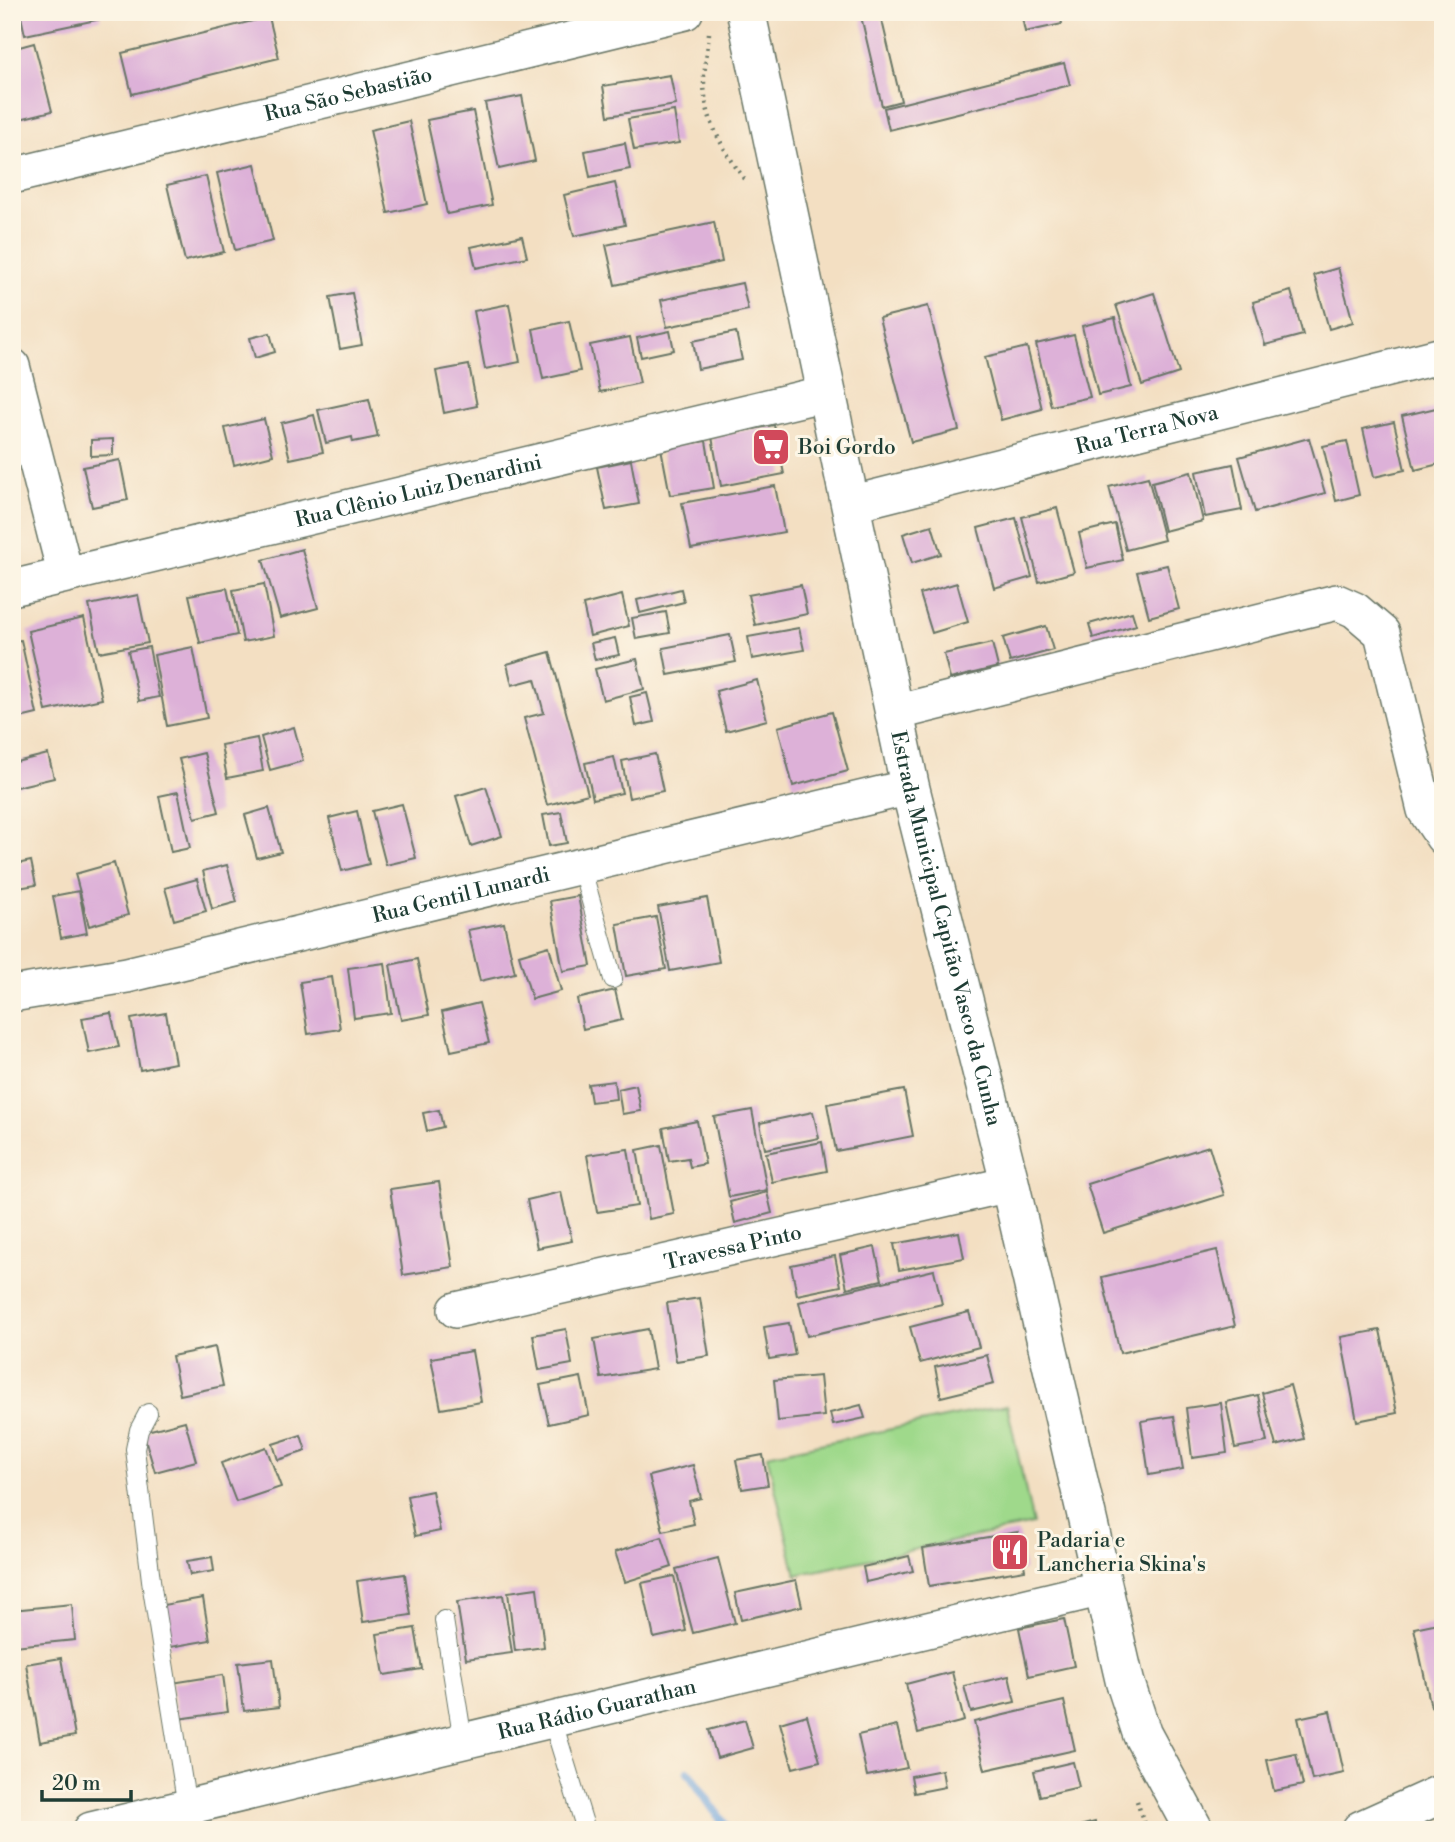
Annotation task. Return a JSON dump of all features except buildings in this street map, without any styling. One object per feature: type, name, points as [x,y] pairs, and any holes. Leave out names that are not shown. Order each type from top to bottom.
[{"type":"street","name":"Rua São Sebastião","points":[[12,176],[685,12]]},
{"type":"street","name":"Estrada Municipal Capitão Vasco da Cunha","points":[[746,12],[910,787],[1010,1184],[1125,1682],[1142,1734],[1194,1830]]},
{"type":"street","name":"Rua Terra Nova","points":[[850,504],[1443,355]]},
{"type":"street","points":[[12,366],[65,573]]},
{"type":"street","name":"Rua Clênio Luiz Denardini","points":[[12,588],[65,573],[827,393]]},
{"type":"street","points":[[894,713],[1337,602],[1355,610],[1382,633],[1425,810],[1443,837]]},
{"type":"street","name":"Rua Gentil Lunardi","points":[[12,994],[127,975],[910,787]]},
{"type":"street","name":"Travessa Pinto","points":[[456,1310],[1010,1184]]},
{"type":"street","name":"Rua Rádio Guarathan","points":[[91,1830],[1104,1588]]},
{"type":"street","points":[[1361,1830],[1443,1793]]},
{"type":"street","points":[[1419,1830],[1443,1804]]},
{"type":"lane","points":[[581,866],[613,979]]},
{"type":"lane","points":[[148,1413],[139,1430],[135,1449],[152,1588],[187,1807]]},
{"type":"lane","points":[[444,1620],[463,1741]]},
{"type":"lane","points":[[552,1719],[586,1830]]},
{"type":"green space","points":[[1007,1405],[1033,1524],[796,1575],[767,1455]]},
{"type":"waterway","points":[[688,1772],[728,1830]]},
{"type":"place","name":"Boi Gordo","points":[[771,447]]},
{"type":"place","name":"Padaria e Lancheria Skina's","points":[[1010,1552]]}]
